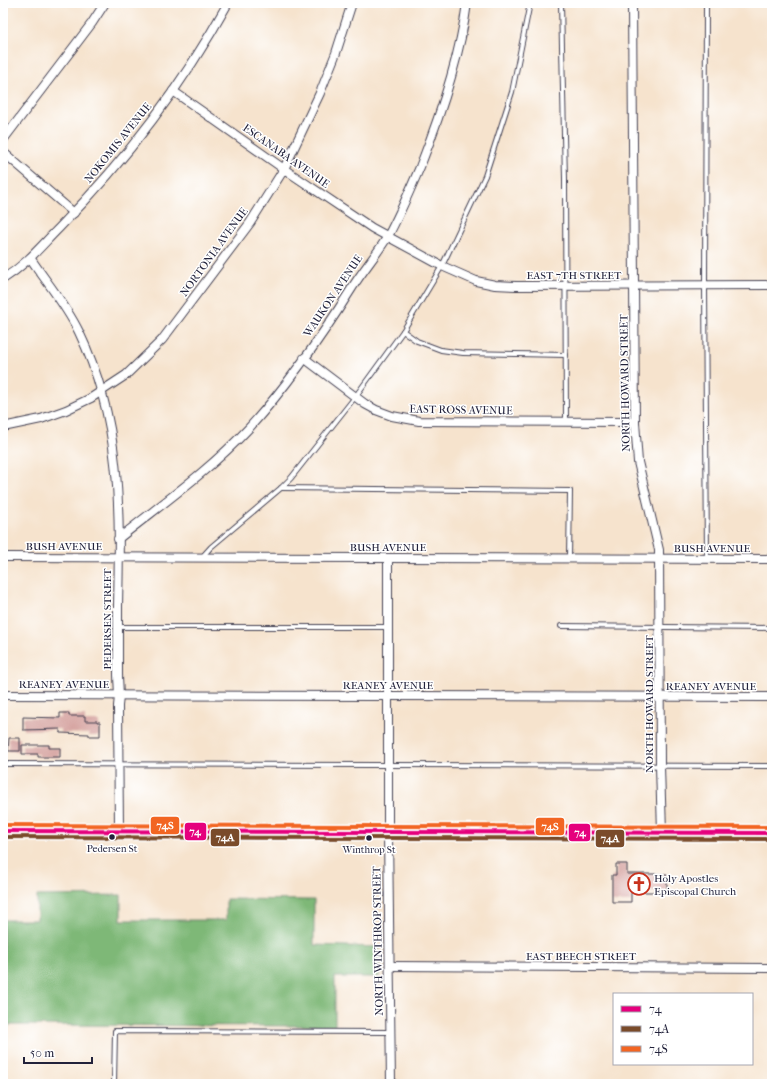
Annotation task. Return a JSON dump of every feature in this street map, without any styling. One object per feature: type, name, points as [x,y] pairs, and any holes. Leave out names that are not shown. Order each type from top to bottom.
[{"type":"main road","points":[[3,831],[772,833]]},
{"type":"street","points":[[3,140],[92,23],[105,3]]},
{"type":"street","name":"NOKOMIS AVENUE","points":[[3,279],[31,259],[103,181],[198,55],[228,3]]},
{"type":"street","name":"NORTONIA AVENUE","points":[[3,427],[42,419],[66,410],[102,392],[126,375],[162,340],[250,223],[284,169],[320,93],[336,53],[352,3]]},
{"type":"street","name":"WAUKON AVENUE","points":[[118,539],[208,467],[249,428],[272,400],[331,321],[388,236],[411,189],[443,105],[455,62],[467,3]]},
{"type":"street","name":"NORTH HOWARD STREET","points":[[632,3],[635,422],[638,462],[659,547],[660,559],[660,766],[662,832]]},
{"type":"street","name":"ESCANABA AVENUE","points":[[173,90],[284,169],[372,228],[388,236]]},
{"type":"street","points":[[3,152],[74,212]]},
{"type":"street","name":"EAST 7TH STREET","points":[[388,236],[442,266],[476,281],[495,285],[772,285]]},
{"type":"street","name":"PEDERSEN STREET","points":[[31,259],[54,291],[78,330],[90,356],[102,392],[114,445],[118,484],[118,684],[120,695],[118,706],[118,764],[120,831]]},
{"type":"street","name":"EAST ROSS AVENUE","points":[[304,358],[355,397],[376,410],[408,420],[420,422],[635,422]]},
{"type":"street","name":"BUSH AVENUE","points":[[3,557],[772,560]]},
{"type":"street","name":"NORTH WINTHROP STREET","points":[[388,558],[388,832],[391,1084]]},
{"type":"street","name":"REANEY AVENUE","points":[[3,695],[772,697]]},
{"type":"street","name":"EAST BEECH STREET","points":[[390,966],[772,968]]},
{"type":"lane","points":[[202,558],[211,547],[291,478],[355,397],[403,331],[442,266],[485,176],[512,92],[530,3]]},
{"type":"lane","points":[[561,3],[566,286],[566,422]]},
{"type":"lane","points":[[706,3],[705,286],[707,559]]},
{"type":"lane","points":[[403,331],[417,341],[441,350],[463,353],[566,355]]},
{"type":"lane","points":[[281,488],[570,491],[569,559]]},
{"type":"lane","points":[[561,626],[772,628]]},
{"type":"lane","points":[[118,627],[388,627]]},
{"type":"lane","points":[[3,764],[772,766]]},
{"type":"lane","points":[[114,1084],[115,1031],[390,1032]]},
{"type":"green space","points":[[121,895],[121,920],[226,920],[226,899],[314,900],[314,945],[379,947],[379,977],[335,977],[335,1026],[3,1025],[3,920],[37,920],[37,896]]},
{"type":"building","points":[[60,713],[69,713],[69,716],[85,716],[85,721],[100,722],[100,736],[60,733],[60,729],[23,730],[23,717],[60,718]]},
{"type":"building","points":[[9,738],[20,738],[20,751],[8,751]]},
{"type":"building","points":[[22,745],[49,745],[49,748],[60,748],[60,757],[38,757],[38,754],[22,754]]},
{"type":"building","name":"Holy Apostles Episcopal Church","points":[[616,864],[627,864],[627,874],[667,874],[667,892],[631,892],[631,902],[612,902],[612,875],[616,875]]},
{"type":"transit line","name":"74S","points":[[3,825],[772,827]]},
{"type":"transit line","name":"74","points":[[3,831],[772,833]]},
{"type":"transit line","name":"74A","points":[[3,837],[772,839]]},
{"type":"place","name":"Pedersen St","points":[[112,837]]},
{"type":"place","name":"Winthrop St","points":[[369,838]]},
{"type":"place","name":"Holy Apostles Episcopal Church","points":[[639,884]]}]
